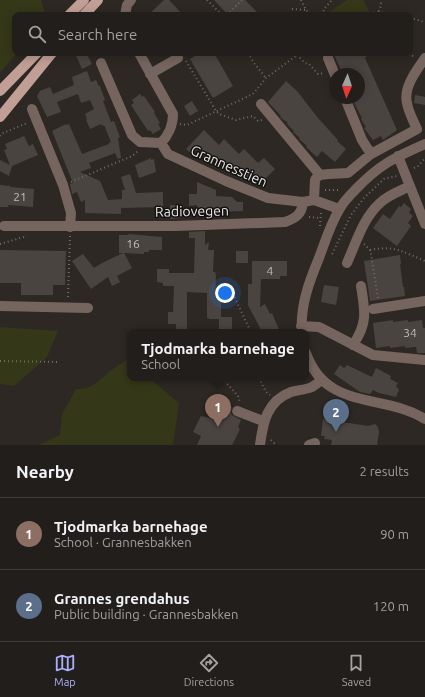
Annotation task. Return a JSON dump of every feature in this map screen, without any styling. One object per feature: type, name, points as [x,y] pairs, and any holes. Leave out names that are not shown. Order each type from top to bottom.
[{"type":"main road","points":[[72,12],[84,0]]},
{"type":"main road","points":[[87,12],[98,0]]},
{"type":"main road","points":[[0,91],[34,56]]},
{"type":"main road","points":[[0,117],[50,56]]},
{"type":"street","points":[[126,12],[127,5],[131,0]]},
{"type":"street","points":[[101,63],[132,135],[140,142],[161,144],[173,121],[173,114],[141,56]]},
{"type":"street","points":[[150,74],[182,58]]},
{"type":"street","points":[[328,58],[332,68]]},
{"type":"street","points":[[339,209],[314,200],[315,180],[320,175],[348,173],[371,154],[416,129],[407,104],[406,96],[407,90],[425,58]]},
{"type":"street","points":[[261,104],[320,175]]},
{"type":"street","points":[[347,104],[362,140],[371,154]]},
{"type":"street","points":[[32,109],[63,186],[71,213],[70,227]]},
{"type":"street","name":"Grannesstien","points":[[161,144],[168,154],[268,198],[303,202],[314,200]]},
{"type":"street","points":[[425,144],[398,156],[385,164],[366,179],[339,209],[312,273],[301,314],[302,329],[319,327],[372,355],[425,360]]},
{"type":"street","points":[[398,156],[425,224]]},
{"type":"street","points":[[346,263],[366,218],[380,202],[410,186]]},
{"type":"street","name":"Radiovegen","points":[[4,226],[176,226],[285,222],[298,217],[303,202]]},
{"type":"street","points":[[353,345],[359,336],[364,322],[364,305],[360,286]]},
{"type":"street","points":[[376,309],[425,301]]},
{"type":"street","points":[[0,306],[88,308]]},
{"type":"street","points":[[309,359],[322,380],[339,391],[356,399],[400,407],[425,418]]},
{"type":"street","points":[[260,445],[263,421],[274,403],[291,392],[312,387],[322,380]]},
{"type":"street","points":[[237,411],[263,421]]},
{"type":"path","points":[[207,0],[219,12]]},
{"type":"path","points":[[230,12],[242,0]]},
{"type":"path","points":[[301,0],[306,10]]},
{"type":"path","points":[[323,12],[332,0]]},
{"type":"path","points":[[370,12],[378,12],[381,0]]},
{"type":"path","points":[[292,9],[306,10]]},
{"type":"path","points":[[413,19],[425,22]]},
{"type":"path","points":[[250,56],[266,78]]},
{"type":"path","points":[[178,123],[187,125],[253,94],[266,78],[296,56]]},
{"type":"path","points":[[298,56],[304,63],[309,64],[318,74],[329,73]]},
{"type":"path","points":[[182,58],[219,114],[236,120],[252,116],[258,121],[271,115]]},
{"type":"path","points":[[0,136],[1,134],[37,119]]},
{"type":"path","points":[[82,178],[132,156],[137,152],[140,142]]},
{"type":"path","points":[[411,169],[418,166],[425,158]]},
{"type":"path","points":[[330,256],[334,251],[351,216],[364,198],[384,179],[397,176]]},
{"type":"path","points":[[319,189],[331,191],[344,190]]},
{"type":"path","points":[[0,244],[38,233],[38,227]]},
{"type":"path","points":[[60,308],[68,299],[70,227]]},
{"type":"path","points":[[341,234],[357,240],[366,245],[370,250],[376,309]]},
{"type":"path","points":[[370,250],[386,248],[394,249],[403,251],[425,261]]},
{"type":"path","points":[[231,286],[233,294],[250,329]]},
{"type":"path","points":[[0,361],[60,362]]},
{"type":"path","points":[[224,381],[240,401],[237,411]]},
{"type":"path","points":[[260,381],[266,392]]},
{"type":"path","points":[[269,436],[276,445]]},
{"type":"green space","points":[[0,0],[41,0],[45,12],[12,12],[12,56],[14,56],[0,73]]},
{"type":"green space","points":[[347,0],[363,0],[370,12],[329,12]]},
{"type":"green space","points":[[0,327],[58,331],[47,357],[14,386],[0,384]]},
{"type":"green space","points":[[127,360],[127,381],[153,381],[179,403],[173,445],[39,445],[60,435],[62,414],[76,389],[90,387]]},
{"type":"building","points":[[164,0],[169,0],[180,12],[151,12]]},
{"type":"building","points":[[214,0],[245,0],[257,12],[225,12]]},
{"type":"building","points":[[76,56],[88,56],[92,64],[82,69]]},
{"type":"building","points":[[195,56],[216,56],[233,86],[213,98],[190,59]]},
{"type":"building","points":[[334,56],[367,56],[365,58],[397,130],[383,140],[381,136],[373,140],[364,128],[366,127],[361,119],[362,118],[355,104],[365,104],[365,68],[340,68]]},
{"type":"building","points":[[87,71],[91,82],[96,80],[100,86],[105,100],[103,101],[111,122],[114,121],[120,137],[118,138],[121,158],[118,159],[115,153],[89,163],[91,168],[80,172],[100,181],[108,200],[122,199],[122,190],[125,190],[121,177],[130,174],[136,193],[163,192],[163,207],[121,208],[121,214],[85,213],[85,200],[81,202],[77,192],[72,194],[70,184],[73,183],[52,131],[69,124],[82,154],[111,142],[104,125],[102,126],[101,124],[90,129],[85,114],[94,109],[90,100],[81,103],[78,94],[57,102],[61,112],[47,117],[37,96],[40,91],[50,87],[53,94],[74,85],[72,77]]},
{"type":"building","points":[[286,81],[297,91],[318,118],[338,140],[337,141],[346,149],[335,162],[322,151],[317,157],[306,147],[307,146],[299,139],[300,138],[287,124],[288,123],[280,117],[281,116],[268,102]]},
{"type":"building","points":[[140,94],[142,97],[144,96],[155,112],[154,113],[160,123],[158,124],[161,129],[153,134],[150,130],[148,131],[131,105],[134,103],[132,100]]},
{"type":"building","points":[[415,95],[425,97],[425,105],[414,103]]},
{"type":"building","points":[[192,101],[198,111],[190,116],[184,106]]},
{"type":"building","points":[[204,130],[219,145],[224,139],[239,154],[244,149],[258,163],[264,158],[275,169],[264,180],[256,176],[251,182],[236,167],[231,173],[217,158],[211,163],[197,149],[192,154],[186,149]]},
{"type":"building","points":[[24,136],[29,146],[33,144],[38,155],[12,166],[9,176],[0,171],[0,160],[10,165],[4,150],[7,149],[5,144]]},
{"type":"building","points":[[151,158],[151,160],[154,159],[156,172],[139,178],[135,165]]},
{"type":"building","points":[[197,182],[216,190],[216,196],[232,197],[237,202],[243,202],[243,211],[204,212],[204,208],[197,208],[197,205],[189,206],[189,194],[197,194]]},
{"type":"building","points":[[0,185],[34,189],[33,207],[8,205],[8,207],[0,207]]},
{"type":"building","points":[[404,203],[411,209],[409,213],[413,216],[408,223],[411,226],[397,246],[373,228],[383,214],[390,219],[399,206],[401,207]]},
{"type":"building","points":[[170,205],[182,205],[182,218],[170,219]]},
{"type":"building","points":[[205,231],[205,245],[209,242],[208,250],[214,250],[213,272],[215,272],[216,275],[215,298],[221,298],[221,317],[232,317],[232,329],[219,329],[219,319],[207,318],[207,293],[187,292],[187,329],[176,329],[176,324],[168,324],[168,312],[173,312],[174,286],[163,286],[163,283],[157,282],[157,269],[169,269],[169,273],[194,273],[195,238],[189,238],[189,232]]},
{"type":"building","points":[[129,234],[162,237],[162,250],[149,250],[149,252],[144,252],[144,254],[124,253],[132,268],[117,276],[120,282],[112,286],[108,277],[91,289],[72,261],[83,254],[94,268],[123,253],[119,253],[119,235]]},
{"type":"building","points":[[0,250],[66,251],[65,285],[53,285],[53,295],[21,295],[21,283],[0,283]]},
{"type":"building","points":[[236,251],[248,251],[248,263],[236,263]]},
{"type":"building","points":[[400,255],[405,296],[370,301],[364,261]]},
{"type":"building","points":[[252,261],[287,261],[287,276],[280,276],[280,279],[261,279],[260,307],[265,304],[270,314],[272,313],[279,329],[260,329],[248,305],[248,284],[252,284]]},
{"type":"building","points":[[324,285],[339,287],[336,305],[321,302]]},
{"type":"building","points":[[393,320],[393,322],[408,320],[408,322],[422,320],[423,328],[425,328],[425,353],[417,353],[416,347],[405,348],[405,346],[390,348],[390,346],[376,348],[373,323]]},
{"type":"building","points":[[340,365],[344,368],[347,365],[372,377],[376,368],[391,376],[390,379],[398,383],[396,386],[399,390],[396,397],[373,390],[370,394],[360,392],[334,374]]},
{"type":"building","points":[[211,396],[232,407],[232,415],[241,420],[238,427],[240,429],[232,445],[197,445],[201,436],[193,432],[201,416],[220,420],[205,404]]},
{"type":"building","points":[[323,419],[368,426],[375,424],[378,427],[379,432],[377,445],[331,445],[332,440],[324,439],[325,436],[321,436]]},
{"type":"place","name":"Tjodmarka barnehage","points":[[218,427]]},
{"type":"place","name":"Grannes grendahus","points":[[336,432]]}]
